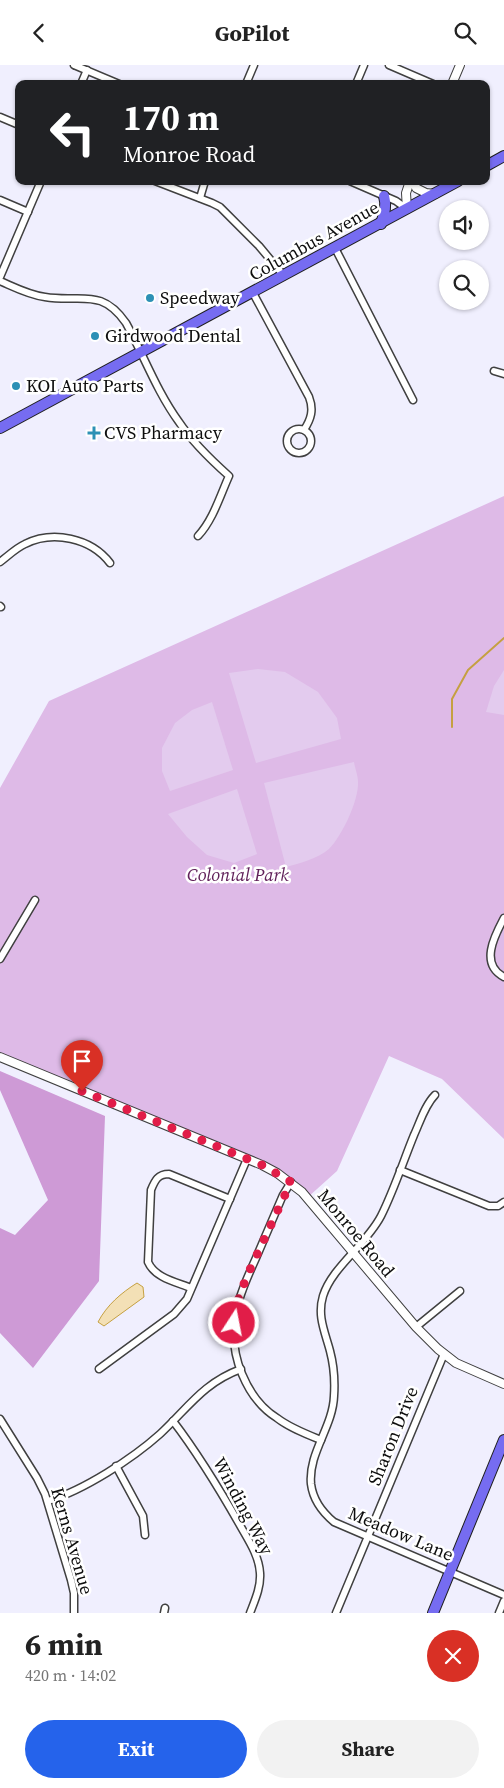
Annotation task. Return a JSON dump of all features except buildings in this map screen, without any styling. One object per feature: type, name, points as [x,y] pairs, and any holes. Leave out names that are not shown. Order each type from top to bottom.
[{"type":"main road","points":[[490,164],[504,156]]},
{"type":"main road","name":"Columbus Avenue","points":[[0,428],[451,185]]},
{"type":"main road","points":[[381,224],[385,211],[384,196]]},
{"type":"main road","points":[[433,1613],[504,1441]]},
{"type":"street","points":[[74,65],[110,80]]},
{"type":"street","points":[[248,80],[254,65]]},
{"type":"street","points":[[358,80],[364,65]]},
{"type":"street","points":[[389,65],[424,80]]},
{"type":"street","points":[[454,80],[460,65]]},
{"type":"street","points":[[83,80],[87,70]]},
{"type":"street","points":[[0,117],[15,123]]},
{"type":"street","points":[[0,277],[39,185]]},
{"type":"street","points":[[166,185],[220,207],[264,251],[284,276]]},
{"type":"street","points":[[200,198],[205,185]]},
{"type":"street","points":[[359,185],[396,201],[407,209]]},
{"type":"street","points":[[407,209],[406,193],[410,185]]},
{"type":"street","points":[[414,185],[420,191],[435,194]]},
{"type":"street","points":[[0,200],[28,212]]},
{"type":"street","points":[[335,248],[413,400]]},
{"type":"street","points":[[0,281],[45,297],[102,301],[120,314],[178,421],[192,440],[229,476],[211,517],[198,536]]},
{"type":"street","points":[[253,293],[311,402],[312,416],[304,430]]},
{"type":"street","points":[[494,371],[504,375]]},
{"type":"street","points":[[0,562],[25,544],[42,538],[60,537],[91,546],[105,556],[110,563]]},
{"type":"street","points":[[0,959],[35,900]]},
{"type":"street","points":[[504,918],[494,937],[490,952],[494,966],[500,975],[504,977]]},
{"type":"street","name":"Monroe Road","points":[[0,1057],[247,1159],[291,1182],[314,1205],[416,1327],[444,1354],[476,1373],[504,1384]]},
{"type":"street","name":"Meadow Lane","points":[[436,1095],[430,1101],[422,1117],[380,1217],[364,1242],[328,1285],[321,1305],[321,1323],[332,1358],[335,1381],[332,1413],[312,1463],[313,1494],[327,1516],[334,1522],[504,1595]]},
{"type":"street","points":[[98,1369],[174,1314],[186,1299],[247,1159]]},
{"type":"street","points":[[400,1170],[489,1206],[498,1206],[504,1202]]},
{"type":"street","points":[[191,1288],[158,1275],[151,1269],[148,1262],[151,1190],[154,1183],[157,1177],[162,1174],[169,1174],[230,1199]]},
{"type":"street","points":[[291,1182],[239,1297],[233,1337],[240,1369],[252,1392],[269,1412],[288,1425],[321,1440]]},
{"type":"street","points":[[416,1327],[460,1291]]},
{"type":"street","name":"Sharon Drive","points":[[336,1613],[408,1436],[444,1354]]},
{"type":"street","points":[[48,1501],[76,1491],[147,1445],[214,1382],[240,1369]]},
{"type":"street","name":"Kerns Avenue","points":[[0,1419],[37,1478],[48,1501],[71,1580],[74,1593],[74,1613]]},
{"type":"street","name":"Winding Way","points":[[173,1421],[212,1475],[256,1554],[259,1563],[260,1580],[250,1613]]},
{"type":"street","points":[[116,1466],[143,1516],[145,1535]]},
{"type":"street","points":[[499,1613],[504,1601]]},
{"type":"green space","name":"Colonial Park","points":[[504,496],[504,1139],[442,1079],[389,1056],[337,1171],[307,1198],[277,1173],[0,1057],[0,788],[49,701]]},
{"type":"shaded area","points":[[258,669],[285,672],[318,692],[337,718],[341,739],[256,763],[229,673]]},
{"type":"shaded area","points":[[504,670],[504,715],[486,712],[494,686]]},
{"type":"shaded area","points":[[212,702],[233,770],[170,791],[162,771],[162,748],[175,723],[192,710]]},
{"type":"shaded area","points":[[354,762],[358,779],[358,790],[353,808],[339,836],[329,849],[319,855],[286,867],[264,783]]},
{"type":"shaded area","points":[[237,789],[257,854],[234,863],[207,855],[187,837],[168,814]]},
{"type":"shaded area","points":[[0,1071],[105,1116],[99,1281],[33,1368],[0,1333],[0,1228],[15,1235],[48,1200],[0,1090]]},
{"type":"shaded area","points":[[137,1283],[143,1287],[144,1297],[104,1326],[98,1322],[115,1300]]},
{"type":"waterway","points":[[452,727],[452,699],[468,670],[504,638]]},
{"type":"place","name":"Speedway","points":[[150,298]]},
{"type":"place","name":"Girdwood Dental","points":[[95,336]]},
{"type":"place","name":"KOI Auto Parts","points":[[16,386]]},
{"type":"place","name":"CVS Pharmacy","points":[[94,433]]},
{"type":"route","points":[[82,1091],[262,1165],[291,1182],[247,1276],[239,1297],[234,1323]]}]
